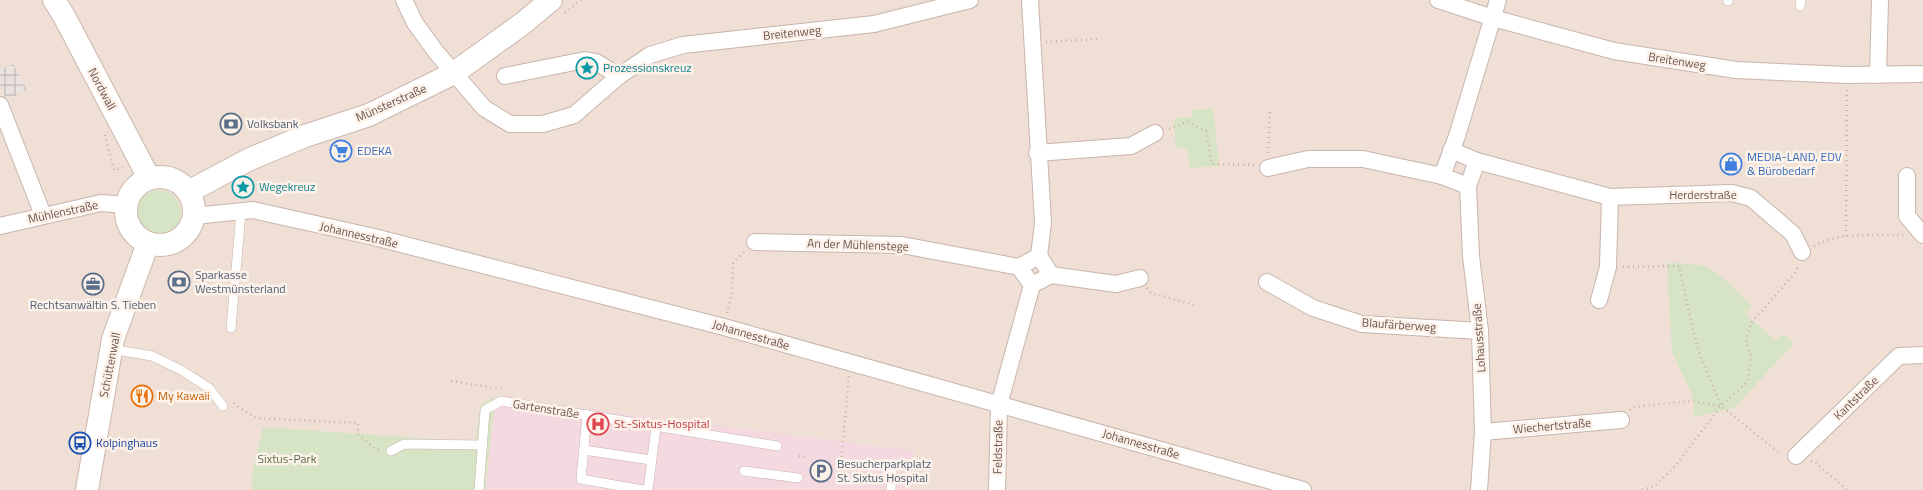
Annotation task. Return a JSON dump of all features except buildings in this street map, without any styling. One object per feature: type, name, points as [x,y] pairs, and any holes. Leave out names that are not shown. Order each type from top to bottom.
[{"type":"main road","name":"Nordwall","points":[[54,0],[149,178]]},
{"type":"main road","name":"Münsterstraße","points":[[188,192],[250,159],[305,136],[369,115],[454,73],[522,24],[551,0]]},
{"type":"main road","points":[[162,177],[172,179],[181,184],[188,192],[193,203],[194,216],[190,227],[182,237],[172,243],[160,245],[148,243],[140,239],[128,224],[126,205],[131,192],[140,183],[149,178],[162,177]]},
{"type":"main road","name":"Schüttenwall","points":[[87,490],[99,430],[111,349],[148,243]]},
{"type":"street","name":"Breitenweg","points":[[404,0],[415,22],[454,73],[484,108],[510,124],[543,124],[574,115],[620,76],[650,55],[683,45],[874,24],[970,0]]},
{"type":"street","points":[[1030,0],[1037,153],[1043,223],[1040,256],[1051,275]]},
{"type":"street","name":"Breitenweg","points":[[1438,0],[1493,18],[1614,51],[1736,70],[1847,75],[1923,74]]},
{"type":"street","points":[[1442,176],[1498,0]]},
{"type":"street","points":[[1878,75],[1880,0]]},
{"type":"street","points":[[505,76],[585,60],[596,62],[620,76]]},
{"type":"street","points":[[0,105],[43,216]]},
{"type":"street","points":[[1037,153],[1132,146],[1155,133]]},
{"type":"street","points":[[1451,150],[1478,160]]},
{"type":"street","points":[[1268,168],[1308,159],[1363,159],[1442,176],[1468,186]]},
{"type":"street","name":"Lohausstraße","points":[[1478,160],[1468,186],[1470,256],[1480,331],[1483,432],[1479,490]]},
{"type":"street","name":"Herderstraße","points":[[1478,160],[1610,197],[1732,193],[1751,198],[1793,234],[1802,252]]},
{"type":"street","points":[[1907,176],[1907,216],[1915,235]]},
{"type":"street","points":[[1599,300],[1608,267],[1610,197]]},
{"type":"street","name":"Mühlenstraße","points":[[0,226],[101,203],[126,205]]},
{"type":"street","name":"Johannesstraße","points":[[194,216],[254,210],[374,237],[724,327],[1304,490]]},
{"type":"street","name":"An der Mühlenstege","points":[[755,242],[902,245],[1020,267]]},
{"type":"street","points":[[1032,285],[1020,267],[1040,256]]},
{"type":"street","points":[[999,405],[1032,285],[1051,275],[1116,284],[1140,278]]},
{"type":"street","name":"Blaufärberweg","points":[[1268,282],[1313,308],[1362,324],[1480,331]]},
{"type":"street","name":"Kantstraße","points":[[1796,456],[1899,356],[1923,354]]},
{"type":"street","name":"Feldstraße","points":[[997,490],[999,405]]},
{"type":"street","name":"Wiechertstraße","points":[[1483,432],[1621,420]]},
{"type":"lane","points":[[231,328],[241,212]]},
{"type":"lane","points":[[111,349],[152,356],[181,370],[209,388],[223,406]]},
{"type":"lane","name":"Gartenstraße","points":[[479,490],[485,410],[501,401],[777,446]]},
{"type":"lane","points":[[587,415],[581,479],[643,490]]},
{"type":"lane","points":[[648,490],[656,427]]},
{"type":"lane","points":[[391,451],[404,444],[483,445]]},
{"type":"lane","points":[[584,450],[651,460]]},
{"type":"lane","points":[[890,490],[892,469]]},
{"type":"lane","points":[[744,471],[798,478]]},
{"type":"path","points":[[1032,42],[1099,39]]},
{"type":"path","points":[[1846,237],[1847,75]]},
{"type":"path","points":[[1155,133],[1188,122],[1206,131],[1212,164],[1248,164],[1268,168],[1270,109]]},
{"type":"path","points":[[1642,490],[1655,486],[1677,464],[1721,406],[1748,381],[1751,357],[1746,342],[1751,323],[1795,273],[1802,252],[1824,240],[1846,237],[1915,235]]},
{"type":"path","points":[[724,327],[732,292],[733,263],[755,242]]},
{"type":"path","points":[[1608,267],[1679,266],[1697,347],[1721,406],[1778,452],[1817,464],[1847,490]]},
{"type":"path","points":[[1140,278],[1151,294],[1194,305]]},
{"type":"path","points":[[840,462],[851,363]]},
{"type":"path","points":[[451,381],[501,389]]},
{"type":"path","points":[[1621,420],[1632,407],[1691,401],[1721,406]]},
{"type":"path","points":[[272,419],[358,423],[358,434],[375,449],[391,451]]},
{"type":"path","points":[[799,456],[806,457]]},
{"type":"shaded area","points":[[0,0],[1923,0],[1923,490],[0,490]]},
{"type":"shaded area","points":[[0,64],[3,69],[13,64],[27,90],[7,100],[0,87]]},
{"type":"shaded area","name":"St.-Sixtus-Hospital","points":[[495,397],[915,451],[913,490],[486,490]]},
{"type":"green space","points":[[1213,109],[1219,166],[1190,168],[1188,150],[1173,145],[1176,138],[1173,123],[1177,118],[1192,117],[1192,110]]},
{"type":"green space","points":[[163,190],[175,196],[180,203],[180,221],[175,228],[168,233],[155,234],[147,231],[140,224],[137,208],[140,200],[147,193]]},
{"type":"green space","points":[[1667,263],[1698,265],[1715,273],[1729,283],[1752,306],[1746,314],[1776,341],[1783,334],[1794,343],[1734,408],[1694,417],[1694,404],[1691,392],[1672,352]]},
{"type":"green space","name":"Sixtus-Park","points":[[495,397],[485,490],[252,490],[253,470],[263,427],[475,442],[481,404]]},
{"type":"place","name":"Prozessionskreuz","points":[[587,68]]},
{"type":"place","name":"Volksbank","points":[[231,124]]},
{"type":"place","name":"EDEKA","points":[[341,151]]},
{"type":"place","name":"MEDIA-LAND, EDV & Bürobedarf","points":[[1731,164]]},
{"type":"place","name":"Wegekreuz","points":[[243,187]]},
{"type":"place","name":"Sparkasse Westmünsterland","points":[[179,282]]},
{"type":"place","name":"Rechtsanwältin S. Tieben","points":[[93,284]]},
{"type":"place","name":"My Kawaii","points":[[142,396]]},
{"type":"place","name":"St.-Sixtus-Hospital","points":[[598,424]]},
{"type":"place","name":"Kolpinghaus","points":[[80,443]]},
{"type":"place","name":"Besucherparkplatz St. Sixtus Hospital","points":[[821,471]]}]
